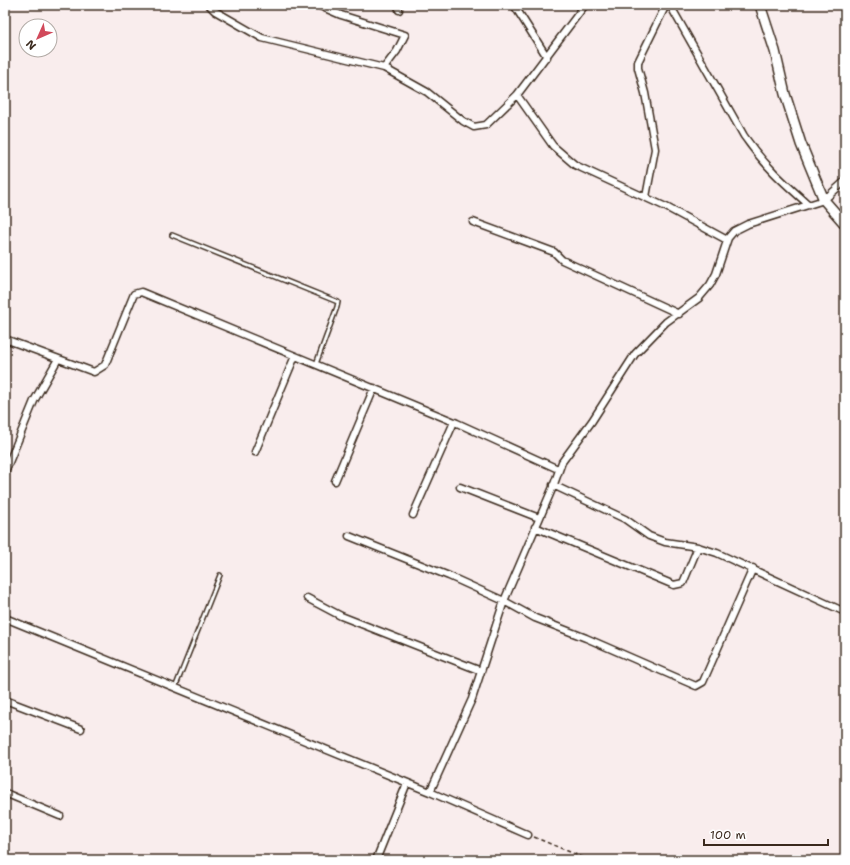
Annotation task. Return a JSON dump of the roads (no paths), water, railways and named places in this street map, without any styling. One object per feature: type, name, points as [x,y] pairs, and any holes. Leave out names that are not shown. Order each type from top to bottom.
[{"type":"street","points":[[209,5],[215,11],[262,38],[384,68],[427,92],[463,121],[474,127],[486,125],[517,95],[585,5]]},
{"type":"street","points":[[318,5],[341,15],[405,35],[397,51],[384,68]]},
{"type":"street","points":[[514,5],[547,57]]},
{"type":"street","points":[[646,197],[655,149],[638,62],[666,5]]},
{"type":"street","points":[[670,5],[744,136],[757,155],[778,177],[809,205]]},
{"type":"street","points":[[760,5],[775,51],[785,94],[801,144],[824,200],[845,224]]},
{"type":"street","points":[[5,74],[5,93]]},
{"type":"street","points":[[517,95],[553,146],[575,165],[646,197],[728,240]]},
{"type":"street","points":[[430,792],[458,731],[481,671],[504,601],[553,485],[558,469],[592,421],[635,354],[666,322],[699,298],[710,285],[716,274],[728,240],[739,227],[824,200],[845,181]]},
{"type":"street","points":[[473,222],[554,252],[562,260],[679,314]]},
{"type":"street","points":[[5,339],[58,360],[94,372],[101,369],[105,365],[134,294],[137,291],[374,388],[558,469]]},
{"type":"street","points":[[255,452],[295,356]]},
{"type":"street","points":[[5,472],[34,401],[58,360]]},
{"type":"street","points":[[334,481],[374,388]]},
{"type":"street","points":[[413,515],[454,422]]},
{"type":"street","points":[[553,485],[625,519],[648,536],[678,545],[698,547],[717,553],[753,568],[845,612]]},
{"type":"street","points":[[460,487],[539,518]]},
{"type":"street","points":[[535,527],[674,585],[683,583],[698,547]]},
{"type":"street","points":[[349,536],[504,601],[535,618],[586,638],[696,686],[703,682],[753,568]]},
{"type":"street","points":[[307,598],[341,616],[481,671]]},
{"type":"street","points":[[5,618],[430,792],[528,835]]},
{"type":"street","points":[[5,700],[81,729]]},
{"type":"street","points":[[376,860],[407,783]]},
{"type":"street","points":[[5,794],[60,816]]},
{"type":"lane","points":[[172,235],[338,302],[338,307],[316,364]]},
{"type":"lane","points":[[175,688],[220,575]]}]
